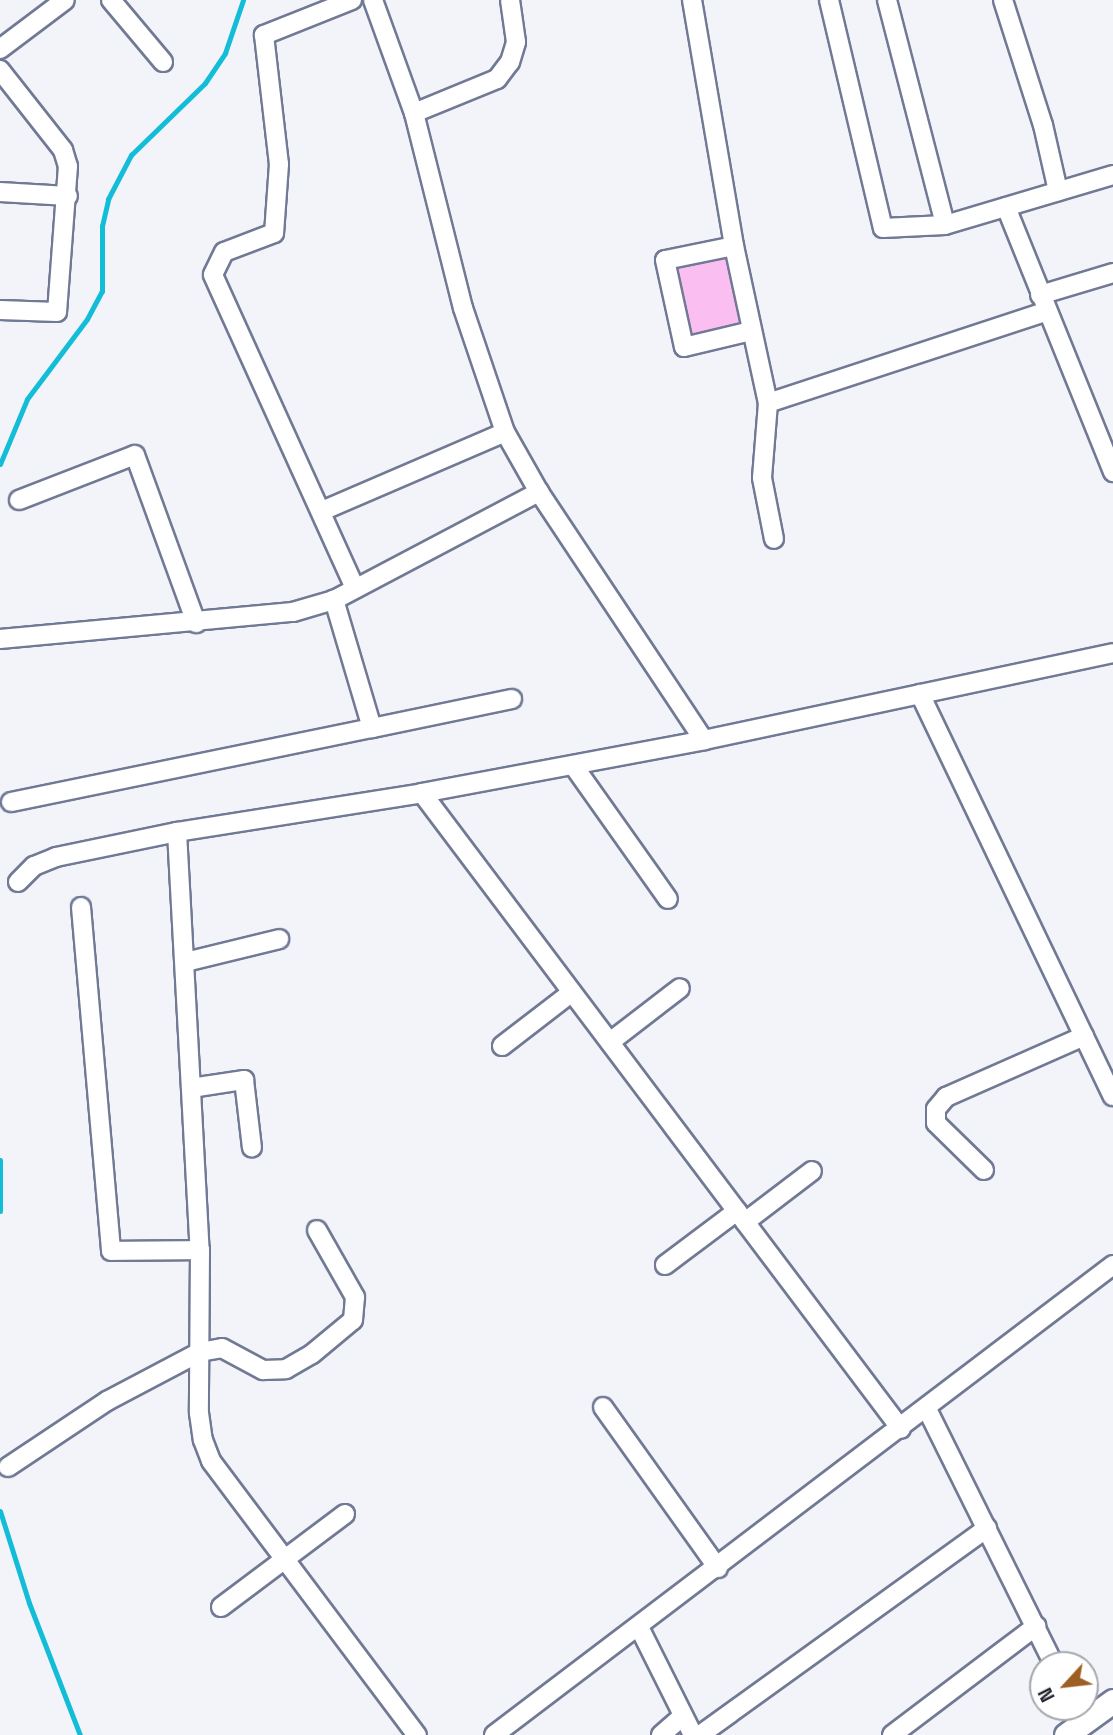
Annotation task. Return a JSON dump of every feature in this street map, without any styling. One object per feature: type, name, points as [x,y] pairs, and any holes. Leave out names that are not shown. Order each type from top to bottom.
[{"type":"main road","points":[[1066,1735],[1113,1701]]},
{"type":"street","points":[[0,49],[65,0]]},
{"type":"street","points":[[111,0],[163,62]]},
{"type":"street","points":[[352,0],[264,35],[279,164],[274,233],[224,253],[213,275],[250,363],[322,511],[355,588]]},
{"type":"street","points":[[373,0],[414,113],[463,308],[505,432],[539,492],[704,740]]},
{"type":"street","points":[[414,113],[497,79],[510,62],[516,42],[510,0]]},
{"type":"street","points":[[692,0],[734,246],[768,403],[762,478],[774,539]]},
{"type":"street","points":[[829,0],[879,223],[890,231],[945,225],[1113,175]]},
{"type":"street","points":[[887,0],[945,225]]},
{"type":"street","points":[[1003,0],[1043,125],[1058,191]]},
{"type":"street","points":[[0,69],[63,150],[68,166],[68,196],[57,312],[0,310]]},
{"type":"street","points":[[0,192],[68,196]]},
{"type":"street","points":[[1006,207],[1044,303],[1108,446],[1113,472]]},
{"type":"street","points":[[734,246],[665,260],[684,347],[751,331]]},
{"type":"street","points":[[768,403],[1044,303],[1113,273]]},
{"type":"street","points":[[322,511],[505,432]]},
{"type":"street","points":[[19,500],[135,455],[196,623]]},
{"type":"street","points":[[0,639],[293,612],[334,600],[539,492]]},
{"type":"street","points":[[334,600],[372,728]]},
{"type":"street","points":[[18,882],[34,866],[56,857],[177,832],[422,793],[704,740],[1113,653]]},
{"type":"street","points":[[920,694],[1113,1096]]},
{"type":"street","points":[[11,802],[512,699]]},
{"type":"street","points":[[573,765],[668,899]]},
{"type":"street","points":[[422,793],[901,1429]]},
{"type":"street","points":[[177,832],[200,1250],[199,1413],[211,1461],[417,1735]]},
{"type":"street","points":[[81,906],[111,1251],[200,1250]]},
{"type":"street","points":[[185,962],[279,939]]},
{"type":"street","points":[[610,1042],[680,988]]},
{"type":"street","points":[[502,1046],[572,992]]},
{"type":"street","points":[[984,1170],[936,1123],[936,1109],[946,1097],[1084,1036]]},
{"type":"street","points":[[191,1088],[244,1080],[252,1148]]},
{"type":"street","points":[[666,1265],[812,1171]]},
{"type":"street","points":[[8,1467],[107,1401],[200,1352],[222,1348],[263,1370],[286,1369],[312,1354],[353,1320],[355,1297],[317,1230]]},
{"type":"street","points":[[494,1735],[928,1409],[1113,1265]]},
{"type":"street","points":[[603,1407],[718,1568]]},
{"type":"street","points":[[928,1409],[1048,1651]]},
{"type":"street","points":[[220,1607],[345,1514]]},
{"type":"street","points":[[700,1735],[987,1528]]},
{"type":"street","points":[[892,1735],[1036,1626]]},
{"type":"street","points":[[639,1627],[693,1735]]},
{"type":"street","points":[[661,1735],[682,1717]]},
{"type":"shaded area","points":[[729,255],[741,325],[686,335],[674,265]]},
{"type":"waterway","points":[[0,464],[27,399],[87,319],[102,291],[102,226],[108,199],[131,155],[205,83],[225,53],[243,0]]},
{"type":"waterway","points":[[0,1160],[0,1211]]},
{"type":"waterway","points":[[0,1511],[29,1603],[80,1735]]}]
